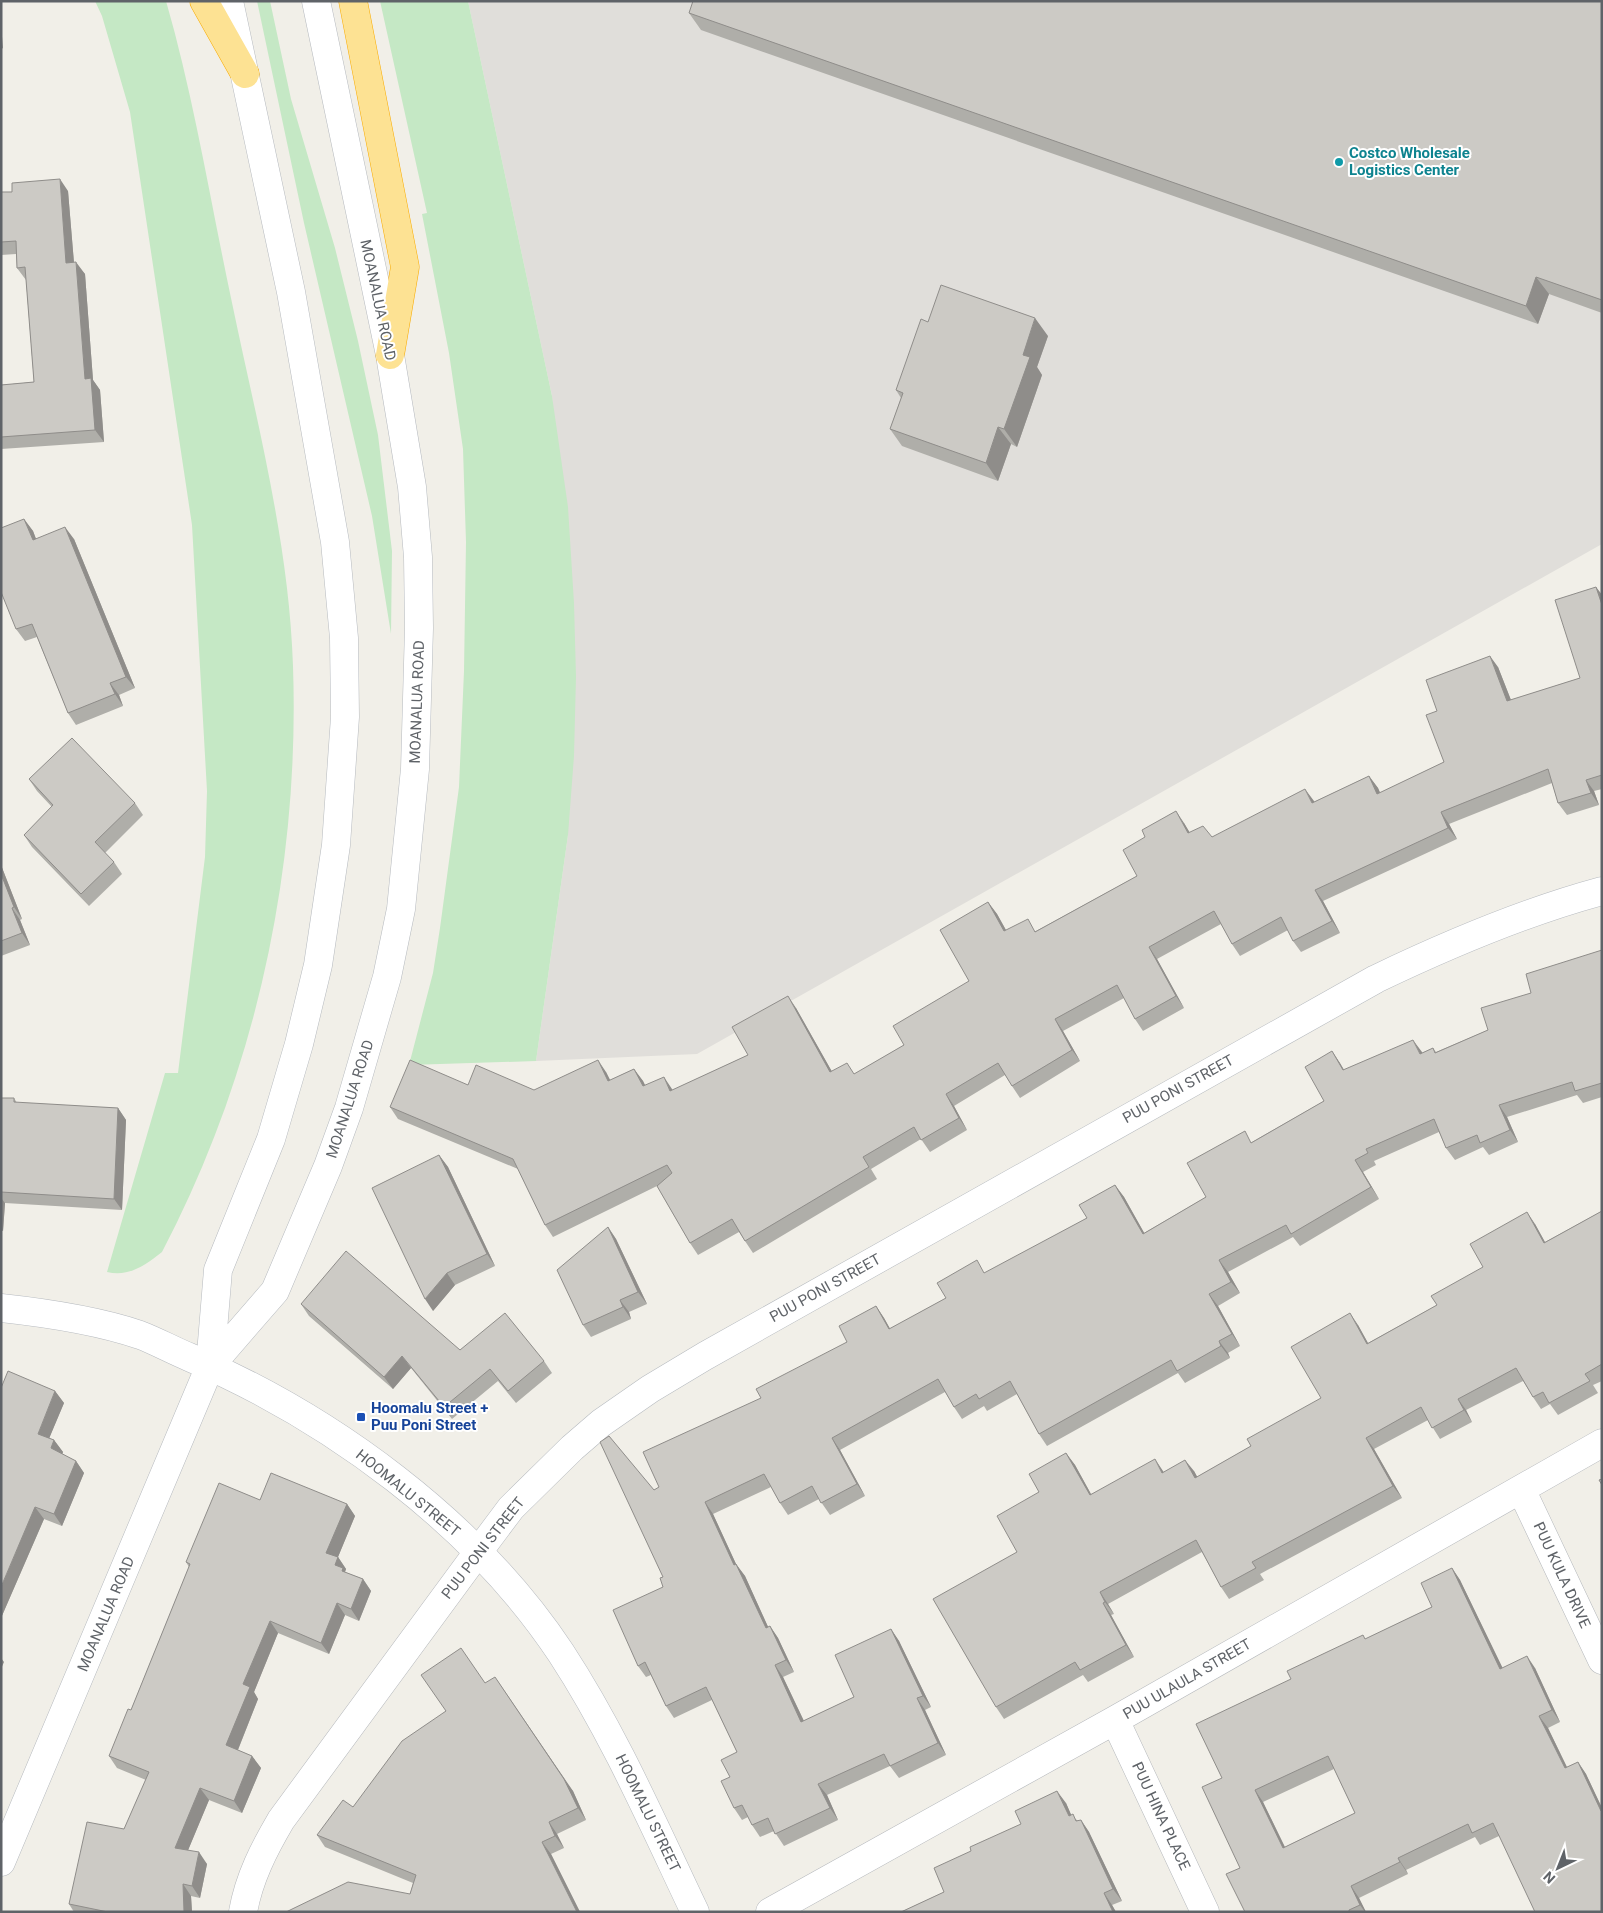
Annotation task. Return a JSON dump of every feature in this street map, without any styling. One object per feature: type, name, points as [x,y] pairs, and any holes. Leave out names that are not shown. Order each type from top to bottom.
[{"type":"highway","points":[[204,1],[245,74]]},
{"type":"highway","points":[[353,1],[405,267],[390,355]]},
{"type":"street","name":"MOANALUA ROAD","points":[[210,1366],[218,1270],[271,1139],[300,1044],[318,965],[336,845],[345,717],[344,638],[335,542],[291,292],[229,1]]},
{"type":"street","name":"MOANALUA ROAD","points":[[1,1862],[210,1366],[275,1291],[317,1193],[349,1108],[367,1051],[387,977],[400,909],[410,839],[415,769],[418,557],[412,487],[390,355],[316,1]]},
{"type":"street","name":"PUU PONI STREET","points":[[243,1912],[246,1893],[260,1855],[281,1820],[511,1508],[572,1448],[601,1423],[650,1389],[705,1356],[1376,978],[1435,951],[1505,923],[1602,891]]},
{"type":"street","name":"HOOMALU STREET","points":[[1,1308],[82,1321],[140,1335],[210,1366],[279,1400],[361,1453],[423,1501],[478,1552],[523,1602],[560,1651],[593,1704],[627,1769],[695,1912]]},
{"type":"street","name":"PUU ULAULA STREET","points":[[770,1912],[1115,1720],[1602,1444]]},
{"type":"street","name":"PUU KULA DRIVE","points":[[1521,1489],[1602,1660]]},
{"type":"street","name":"PUU HINA PLACE","points":[[1115,1720],[1205,1912]]},
{"type":"shaded area","points":[[468,1],[1602,1],[1602,544],[697,1054],[536,1061],[568,835],[552,396]]},
{"type":"green space","points":[[95,1],[166,1],[185,74],[270,481],[285,573],[293,666],[293,742],[289,818],[279,893],[265,968],[247,1041],[223,1113],[195,1184],[162,1252],[137,1269],[123,1273],[107,1272],[165,1073],[178,1073],[205,857],[207,791],[192,525],[130,112],[102,16]]},
{"type":"green space","points":[[257,1],[270,1],[291,99],[335,248],[358,341],[378,435],[392,551],[391,634],[372,516],[304,223]]},
{"type":"green space","points":[[380,1],[468,1],[552,396],[568,507],[576,677],[574,756],[568,835],[536,1061],[409,1065],[433,973],[459,787],[464,671],[466,542],[463,449],[449,353],[422,214],[427,213]]},
{"type":"building","name":"Costco Wholesale Logistics Center","points":[[693,1],[1602,1],[1602,300],[1536,277],[1526,306],[689,13]]},
{"type":"building","points":[[60,179],[66,263],[76,262],[85,379],[91,378],[95,430],[1,437],[1,385],[34,382],[25,267],[17,268],[16,241],[1,242],[1,192],[12,192],[12,183]]},
{"type":"building","points":[[941,285],[1035,318],[1023,355],[1030,357],[1004,429],[998,427],[986,463],[890,429],[903,393],[896,390],[921,319],[928,322]]},
{"type":"building","points":[[24,519],[33,540],[65,527],[126,677],[110,683],[115,694],[68,713],[32,624],[16,629],[1,592],[1,528]]},
{"type":"building","points":[[1596,587],[1602,605],[1602,775],[1586,780],[1591,793],[1558,803],[1548,769],[1441,812],[1448,828],[1315,890],[1332,921],[1293,941],[1281,917],[1232,944],[1214,911],[1149,947],[1176,996],[1135,1019],[1117,985],[1055,1019],[1072,1050],[1012,1086],[998,1063],[946,1094],[959,1118],[921,1140],[914,1127],[863,1157],[869,1167],[745,1241],[732,1219],[690,1243],[657,1186],[672,1173],[667,1165],[545,1225],[513,1159],[390,1107],[410,1060],[468,1085],[476,1065],[534,1090],[598,1060],[608,1081],[634,1069],[643,1086],[664,1077],[670,1091],[748,1055],[732,1027],[788,996],[830,1072],[847,1063],[854,1074],[904,1045],[893,1026],[969,981],[940,930],[988,902],[1004,931],[1028,919],[1035,932],[1137,876],[1123,850],[1145,837],[1142,830],[1176,811],[1188,833],[1203,826],[1212,837],[1305,789],[1312,803],[1369,776],[1377,794],[1444,762],[1426,715],[1437,711],[1426,680],[1490,656],[1507,701],[1580,678],[1555,600]]},
{"type":"building","points":[[72,738],[135,803],[95,842],[114,862],[81,894],[24,835],[53,805],[29,779]]},
{"type":"building","points":[[1,874],[22,933],[1,941]]},
{"type":"building","points":[[1602,950],[1602,1083],[1575,1091],[1572,1082],[1499,1105],[1510,1130],[1480,1143],[1477,1135],[1446,1148],[1434,1119],[1366,1149],[1368,1153],[1355,1160],[1371,1187],[1291,1234],[1286,1225],[1219,1260],[1231,1282],[1209,1294],[1232,1334],[1219,1341],[1221,1346],[1177,1371],[1171,1360],[1039,1434],[1010,1381],[979,1399],[976,1394],[954,1407],[938,1379],[832,1438],[857,1484],[821,1503],[812,1486],[780,1503],[764,1474],[705,1502],[766,1628],[770,1626],[786,1660],[775,1665],[801,1722],[854,1697],[835,1655],[891,1629],[923,1696],[917,1698],[938,1743],[890,1766],[884,1754],[818,1784],[830,1808],[775,1834],[768,1818],[752,1825],[742,1805],[734,1808],[721,1781],[730,1777],[721,1760],[737,1752],[706,1687],[666,1706],[645,1662],[638,1666],[613,1610],[663,1587],[660,1578],[663,1577],[600,1442],[609,1436],[654,1490],[659,1487],[643,1452],[761,1398],[756,1389],[847,1342],[839,1326],[876,1306],[889,1329],[946,1298],[937,1283],[977,1260],[984,1273],[1087,1218],[1079,1205],[1115,1185],[1143,1234],[1206,1197],[1187,1163],[1245,1131],[1251,1143],[1324,1101],[1305,1067],[1332,1051],[1343,1070],[1413,1040],[1420,1054],[1433,1048],[1435,1053],[1488,1030],[1481,1008],[1531,993],[1526,974]]},
{"type":"building","points":[[1,1098],[14,1098],[14,1102],[118,1108],[114,1199],[1,1192]]},
{"type":"building","points":[[439,1155],[487,1254],[447,1273],[425,1299],[372,1188]]},
{"type":"building","points":[[1602,1211],[1602,1364],[1585,1374],[1590,1381],[1549,1403],[1543,1392],[1533,1397],[1516,1368],[1458,1399],[1464,1410],[1432,1428],[1421,1407],[1366,1438],[1393,1486],[1252,1562],[1256,1568],[1221,1587],[1196,1540],[1100,1592],[1105,1602],[1103,1603],[1126,1645],[1080,1670],[1075,1662],[996,1707],[933,1599],[1017,1552],[997,1516],[1039,1492],[1029,1474],[1066,1453],[1090,1495],[1155,1459],[1162,1473],[1185,1460],[1195,1478],[1251,1446],[1247,1439],[1321,1398],[1291,1347],[1350,1313],[1367,1344],[1437,1305],[1431,1296],[1483,1267],[1470,1244],[1527,1212],[1544,1243]]},
{"type":"building","points":[[608,1227],[638,1292],[620,1300],[623,1307],[583,1325],[557,1270]]},
{"type":"building","points":[[346,1251],[460,1350],[505,1313],[544,1361],[508,1391],[490,1369],[444,1407],[402,1356],[384,1377],[301,1304]]},
{"type":"building","points":[[8,1371],[55,1391],[38,1434],[54,1440],[51,1448],[76,1461],[54,1514],[35,1507],[1,1587],[1,1388]]},
{"type":"building","points":[[271,1473],[347,1504],[326,1553],[338,1557],[335,1565],[343,1568],[342,1571],[363,1579],[351,1609],[337,1603],[321,1643],[270,1621],[243,1684],[250,1687],[226,1745],[252,1756],[234,1801],[200,1788],[175,1848],[199,1852],[192,1886],[183,1884],[184,1912],[108,1912],[69,1904],[87,1822],[124,1829],[149,1772],[109,1756],[128,1709],[131,1710],[190,1564],[186,1562],[219,1483],[260,1500]]},
{"type":"building","points":[[1452,1568],[1500,1669],[1527,1656],[1552,1710],[1539,1716],[1565,1768],[1578,1762],[1602,1810],[1602,1912],[1535,1912],[1493,1823],[1472,1833],[1468,1824],[1398,1858],[1400,1862],[1351,1886],[1360,1905],[1349,1910],[1349,1912],[1245,1912],[1226,1874],[1240,1868],[1202,1787],[1222,1778],[1196,1724],[1291,1679],[1287,1671],[1363,1635],[1365,1639],[1432,1607],[1421,1583]],"holes":[[[1328,1756],[1355,1813],[1283,1848],[1255,1790]]]},
{"type":"building","points":[[461,1648],[485,1683],[495,1677],[564,1779],[578,1808],[549,1822],[555,1836],[542,1842],[577,1912],[286,1912],[348,1882],[410,1894],[416,1875],[317,1835],[343,1800],[353,1807],[402,1741],[446,1711],[421,1675]]},
{"type":"building","points":[[1057,1791],[1069,1816],[1073,1814],[1076,1821],[1081,1820],[1113,1889],[1104,1893],[1113,1912],[901,1912],[944,1892],[934,1868],[971,1851],[970,1847],[1021,1824],[1015,1811]]},
{"type":"place","name":"Costco Wholesale Logistics Center","points":[[1339,162]]},
{"type":"place","name":"Hoomalu Street + Puu Poni Street","points":[[361,1417]]}]
